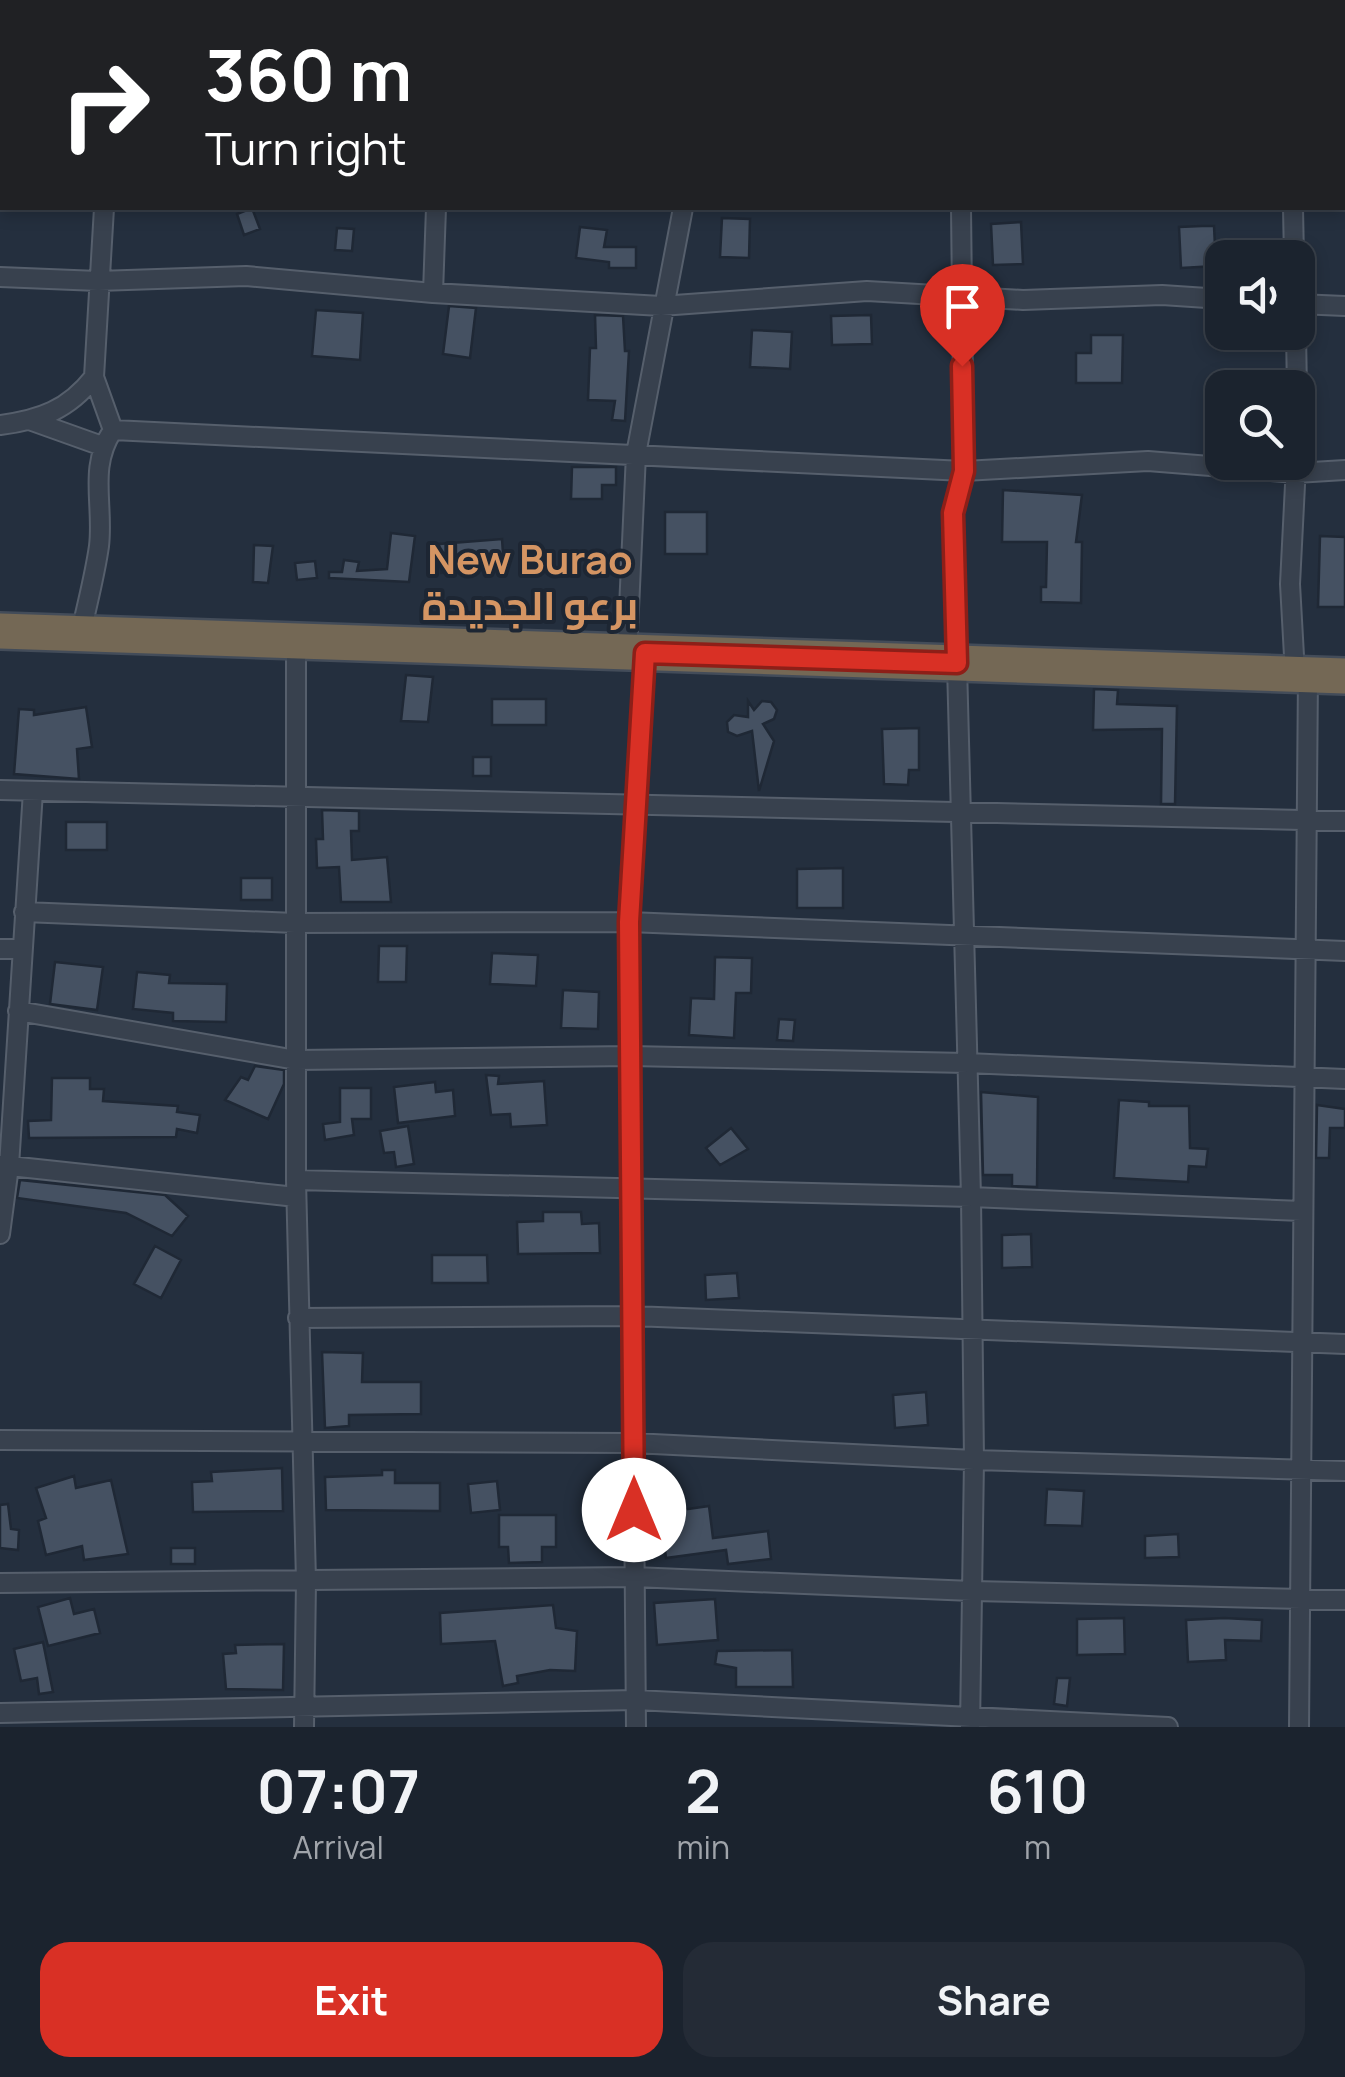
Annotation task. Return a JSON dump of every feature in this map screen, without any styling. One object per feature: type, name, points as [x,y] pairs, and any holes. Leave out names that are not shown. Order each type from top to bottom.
[{"type":"highway","points":[[0,631],[1345,676]]},
{"type":"street","points":[[104,210],[94,378],[114,430]]},
{"type":"street","points":[[433,293],[436,210]]},
{"type":"street","points":[[636,1727],[629,922],[636,803],[636,454],[661,306],[683,210]]},
{"type":"street","points":[[960,210],[964,471],[953,513],[964,812],[974,1460],[970,1723]]},
{"type":"street","points":[[1292,210],[1293,240]]},
{"type":"street","points":[[0,277],[98,280],[246,276],[433,293],[661,306],[868,291],[1023,300],[1162,295],[1205,298]]},
{"type":"street","points":[[1315,305],[1345,306]]},
{"type":"street","points":[[0,425],[32,421],[66,406],[94,378]]},
{"type":"street","points":[[32,421],[102,446]]},
{"type":"street","points":[[114,430],[964,471],[1148,461],[1205,464]]},
{"type":"street","points":[[81,633],[100,542],[96,495],[102,446],[114,430]]},
{"type":"street","points":[[1315,469],[1345,470]]},
{"type":"street","points":[[1295,480],[1290,584],[1301,675],[1306,820],[1299,1727]]},
{"type":"street","points":[[296,642],[296,1189],[306,1582],[304,1717]]},
{"type":"street","points":[[0,790],[1345,821]]},
{"type":"street","points":[[0,1234],[33,790]]},
{"type":"street","points":[[24,912],[295,923],[629,922],[1345,951]]},
{"type":"street","points":[[0,949],[22,950]]},
{"type":"street","points":[[18,1012],[296,1060],[630,1056],[968,1063],[1345,1078]]},
{"type":"street","points":[[5,1165],[296,1189],[970,1197],[1302,1211]]},
{"type":"street","points":[[298,1318],[632,1316],[972,1326],[1345,1344]]},
{"type":"street","points":[[0,1440],[634,1442],[974,1460],[1345,1470]]},
{"type":"street","points":[[0,1583],[634,1576],[972,1591],[1345,1600]]},
{"type":"street","points":[[0,1713],[304,1717],[636,1700],[970,1723],[1168,1727]]},
{"type":"building","points":[[253,210],[260,229],[244,235],[237,214]]},
{"type":"building","points":[[722,218],[750,219],[749,258],[720,257]]},
{"type":"building","points":[[1021,222],[1023,264],[993,265],[991,224]]},
{"type":"building","points":[[1214,226],[1215,240],[1205,240],[1205,267],[1181,268],[1179,227]]},
{"type":"building","points":[[580,227],[607,230],[604,247],[636,247],[636,268],[609,268],[609,262],[576,258]]},
{"type":"building","points":[[337,228],[354,229],[352,251],[335,250]]},
{"type":"building","points":[[449,306],[476,308],[470,358],[443,354]]},
{"type":"building","points":[[316,310],[363,313],[360,360],[312,356]]},
{"type":"building","points":[[595,315],[623,316],[625,351],[629,351],[625,421],[612,420],[615,401],[588,400],[590,348],[596,348]]},
{"type":"building","points":[[871,315],[872,344],[832,345],[831,316]]},
{"type":"building","points":[[752,330],[792,332],[790,369],[750,367]]},
{"type":"building","points":[[1091,335],[1123,335],[1122,383],[1076,383],[1076,353],[1091,353]]},
{"type":"building","points":[[572,467],[616,467],[616,485],[602,485],[602,499],[571,499]]},
{"type":"building","points":[[1003,490],[1082,495],[1076,542],[1082,542],[1081,603],[1041,602],[1041,587],[1046,587],[1047,542],[1002,542]]},
{"type":"building","points":[[665,512],[707,512],[707,554],[665,554]]},
{"type":"building","points":[[391,533],[415,536],[409,582],[329,578],[329,572],[342,572],[344,560],[359,562],[357,571],[387,569]]},
{"type":"building","points":[[1320,536],[1345,537],[1345,607],[1318,607]]},
{"type":"building","points":[[502,539],[504,568],[441,573],[439,544]]},
{"type":"building","points":[[254,545],[273,546],[268,583],[253,582]]},
{"type":"building","points":[[315,561],[317,578],[297,580],[295,563]]},
{"type":"building","points":[[406,675],[433,677],[428,722],[401,721]]},
{"type":"building","points":[[1094,689],[1118,690],[1117,704],[1177,706],[1175,804],[1161,804],[1162,729],[1093,730]]},
{"type":"building","points":[[492,699],[546,699],[546,725],[492,725]]},
{"type":"building","points":[[748,701],[754,710],[762,701],[771,702],[777,710],[774,719],[763,724],[774,741],[759,791],[752,731],[737,736],[728,732],[727,722],[734,715],[748,717]]},
{"type":"building","points":[[86,707],[92,747],[77,749],[79,779],[14,774],[19,709],[34,710],[34,715]]},
{"type":"building","points":[[919,728],[919,770],[909,770],[908,785],[884,784],[882,729]]},
{"type":"building","points":[[473,757],[491,757],[491,776],[473,776]]},
{"type":"building","points":[[322,810],[359,811],[359,831],[351,831],[352,860],[387,857],[391,902],[341,902],[339,867],[317,868],[316,839],[323,839]]},
{"type":"building","points":[[66,822],[107,822],[107,850],[66,850]]},
{"type":"building","points":[[843,868],[843,908],[797,908],[797,869]]},
{"type":"building","points":[[241,878],[272,878],[272,900],[241,900]]},
{"type":"building","points":[[379,946],[407,946],[406,982],[378,982]]},
{"type":"building","points":[[492,953],[538,955],[536,986],[490,984]]},
{"type":"building","points":[[715,957],[752,958],[751,993],[736,993],[734,1038],[689,1035],[691,998],[714,999]]},
{"type":"building","points":[[55,962],[103,967],[97,1010],[50,1004]]},
{"type":"building","points":[[137,972],[170,975],[169,983],[227,984],[226,1022],[173,1021],[173,1013],[133,1009]]},
{"type":"building","points":[[563,990],[599,992],[598,1029],[561,1028]]},
{"type":"building","points":[[779,1019],[795,1020],[793,1041],[777,1040]]},
{"type":"building","points":[[255,1066],[284,1070],[284,1084],[268,1119],[225,1100],[241,1077],[248,1080]]},
{"type":"building","points":[[486,1075],[499,1076],[498,1084],[544,1081],[547,1125],[511,1127],[510,1114],[491,1115]]},
{"type":"building","points":[[52,1078],[90,1078],[90,1089],[104,1089],[103,1101],[178,1106],[177,1112],[200,1115],[197,1133],[177,1129],[176,1137],[29,1138],[28,1121],[51,1120]]},
{"type":"building","points":[[435,1082],[436,1092],[453,1090],[455,1116],[398,1123],[394,1087]]},
{"type":"building","points":[[340,1088],[371,1088],[371,1119],[352,1119],[354,1135],[325,1140],[323,1124],[340,1122]]},
{"type":"building","points":[[981,1092],[1038,1097],[1037,1187],[1012,1186],[1012,1175],[983,1175]]},
{"type":"building","points":[[1119,1100],[1149,1102],[1149,1106],[1189,1106],[1190,1148],[1208,1149],[1206,1167],[1189,1166],[1188,1182],[1114,1178]]},
{"type":"building","points":[[1317,1105],[1345,1109],[1345,1128],[1330,1128],[1329,1158],[1316,1158]]},
{"type":"building","points":[[408,1126],[414,1164],[396,1167],[394,1152],[384,1153],[380,1131]]},
{"type":"building","points":[[731,1128],[748,1149],[720,1165],[706,1148]]},
{"type":"building","points":[[20,1180],[165,1195],[188,1216],[172,1236],[126,1213],[17,1198]]},
{"type":"building","points":[[543,1212],[581,1212],[582,1224],[599,1223],[600,1253],[518,1254],[517,1222],[543,1221]]},
{"type":"building","points":[[1031,1234],[1032,1267],[1002,1268],[1002,1235]]},
{"type":"building","points":[[155,1246],[181,1260],[161,1298],[134,1284]]},
{"type":"building","points":[[432,1255],[487,1255],[488,1283],[432,1283]]},
{"type":"building","points":[[737,1273],[739,1298],[706,1300],[705,1275]]},
{"type":"building","points":[[322,1352],[363,1353],[362,1382],[421,1382],[421,1414],[349,1415],[349,1426],[325,1428]]},
{"type":"building","points":[[926,1392],[928,1425],[895,1428],[893,1395]]},
{"type":"building","points":[[282,1468],[283,1511],[193,1512],[192,1482],[212,1481],[211,1472]]},
{"type":"building","points":[[382,1470],[395,1470],[395,1483],[440,1483],[440,1511],[326,1510],[325,1477],[382,1475]]},
{"type":"building","points":[[74,1476],[76,1488],[111,1480],[128,1554],[84,1560],[82,1546],[46,1555],[38,1521],[46,1518],[36,1488]]},
{"type":"building","points":[[497,1481],[500,1510],[471,1513],[468,1484]]},
{"type":"building","points":[[1047,1489],[1084,1491],[1082,1526],[1045,1525]]},
{"type":"building","points":[[8,1504],[11,1529],[19,1530],[18,1550],[0,1548],[0,1505]]},
{"type":"building","points":[[709,1506],[713,1538],[768,1531],[771,1559],[728,1564],[726,1550],[666,1558],[660,1513]]},
{"type":"building","points":[[499,1515],[556,1515],[556,1547],[542,1547],[542,1562],[509,1563],[508,1547],[499,1547]]},
{"type":"building","points":[[1178,1534],[1179,1557],[1145,1558],[1145,1536]]},
{"type":"building","points":[[171,1548],[195,1548],[195,1564],[171,1564]]},
{"type":"building","points":[[70,1598],[74,1614],[94,1609],[100,1633],[48,1646],[38,1607]]},
{"type":"building","points":[[715,1599],[718,1640],[657,1645],[654,1603]]},
{"type":"building","points":[[553,1605],[556,1628],[577,1631],[575,1671],[550,1670],[517,1676],[518,1683],[503,1686],[495,1641],[441,1644],[440,1613]]},
{"type":"building","points":[[1124,1618],[1125,1654],[1077,1655],[1077,1619]]},
{"type":"building","points":[[1186,1620],[1262,1620],[1261,1641],[1225,1640],[1226,1660],[1188,1662]]},
{"type":"building","points":[[43,1642],[53,1692],[39,1694],[37,1678],[21,1681],[14,1649]]},
{"type":"building","points":[[284,1644],[283,1690],[226,1689],[223,1654],[236,1653],[235,1645]]},
{"type":"building","points":[[792,1650],[793,1687],[736,1687],[736,1668],[715,1664],[717,1651]]},
{"type":"building","points":[[1057,1678],[1070,1678],[1067,1706],[1054,1704]]},
{"type":"district","name":"New Burao برعو الجديدة","points":[[530,583]]},
{"type":"route","points":[[634,1510],[629,922],[645,653],[957,663],[953,513],[964,471],[962,366]]}]
